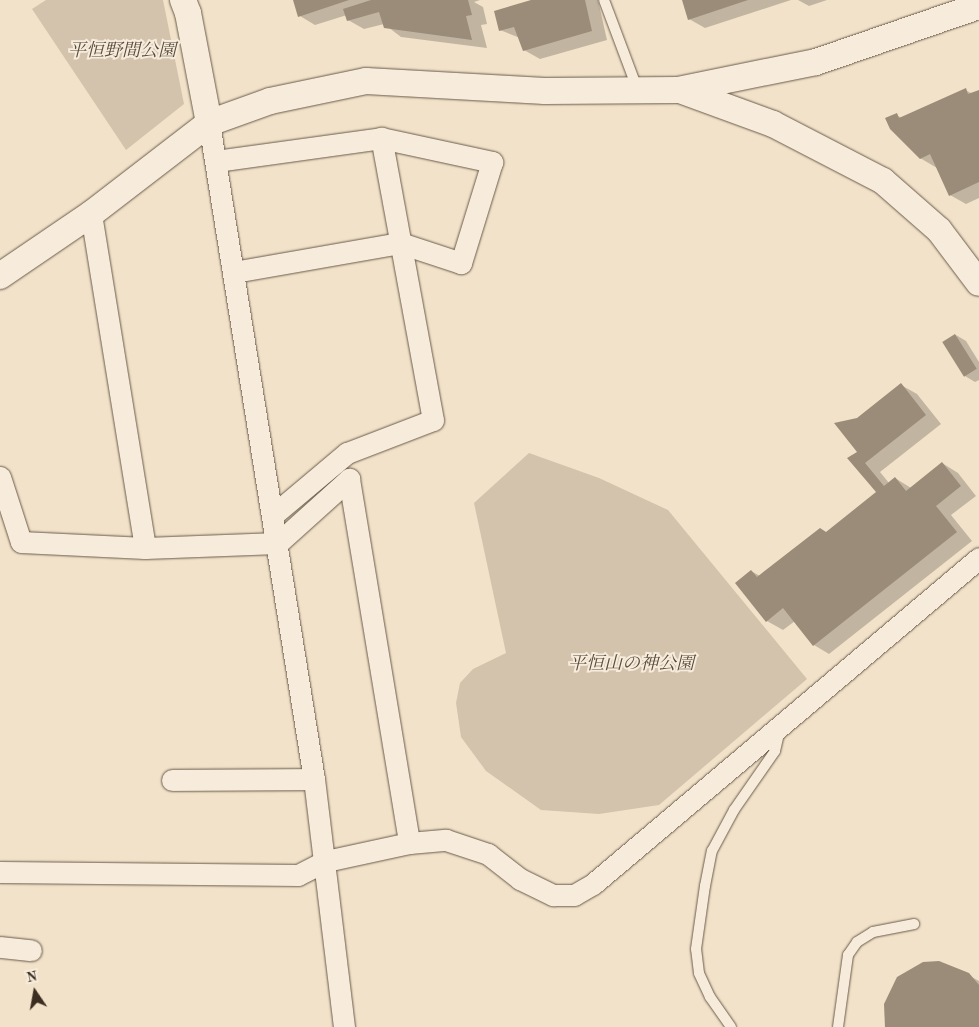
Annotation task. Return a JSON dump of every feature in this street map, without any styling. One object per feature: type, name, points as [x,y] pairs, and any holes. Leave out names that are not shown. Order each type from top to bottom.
[{"type":"street","points":[[183,0],[188,13],[216,161],[278,543],[326,861],[344,1027]]},
{"type":"street","points":[[0,276],[91,214],[209,123],[270,102],[366,81],[545,90],[678,90],[816,62],[979,6]]},
{"type":"street","points":[[678,90],[773,124],[883,181],[939,230],[979,284]]},
{"type":"street","points":[[216,161],[381,138],[492,162],[461,263],[400,243],[234,272]]},
{"type":"street","points":[[272,515],[347,453],[433,420],[381,138]]},
{"type":"street","points":[[91,214],[144,548]]},
{"type":"street","points":[[0,476],[21,542],[144,548],[278,543],[349,479],[409,843]]},
{"type":"street","points":[[0,872],[298,875],[326,861],[409,843],[446,840],[488,854],[520,879],[553,895],[574,895],[593,884],[979,558]]},
{"type":"street","points":[[172,780],[314,779]]},
{"type":"street","points":[[0,947],[31,950]]},
{"type":"lane","points":[[604,0],[638,90]]},
{"type":"lane","points":[[731,1027],[710,997],[699,973],[696,949],[705,886],[712,851],[734,810],[775,751],[781,726]]},
{"type":"lane","points":[[838,1027],[848,954],[857,942],[873,932],[914,924]]},
{"type":"green space","name":"平恒野間公園","points":[[46,0],[163,0],[184,104],[126,150],[32,9]]},
{"type":"green space","name":"平恒山の神公園","points":[[529,453],[599,478],[668,510],[807,679],[659,805],[599,814],[541,810],[486,771],[461,737],[456,703],[460,683],[473,669],[506,653],[474,503]]},
{"type":"building","points":[[293,0],[349,0],[298,17]]},
{"type":"building","points":[[371,0],[468,0],[472,15],[466,16],[472,40],[384,28],[379,12],[347,21],[343,9]]},
{"type":"building","points":[[531,0],[585,0],[592,31],[523,51],[514,27],[499,31],[494,11]]},
{"type":"building","points":[[682,0],[748,0],[688,20]]},
{"type":"building","points":[[966,88],[968,94],[979,90],[979,182],[949,196],[930,154],[920,159],[890,129],[885,118],[897,113],[899,118]]},
{"type":"building","points":[[955,334],[977,369],[964,377],[942,342]]},
{"type":"building","points":[[901,383],[926,415],[865,463],[884,486],[895,477],[906,491],[942,462],[961,486],[936,506],[957,532],[813,646],[783,608],[766,622],[735,583],[751,570],[757,577],[820,528],[826,532],[876,492],[847,458],[857,452],[834,423],[857,418]]},
{"type":"building","points":[[939,961],[969,973],[979,985],[979,1027],[885,1027],[884,1004],[897,977],[923,962]]}]
